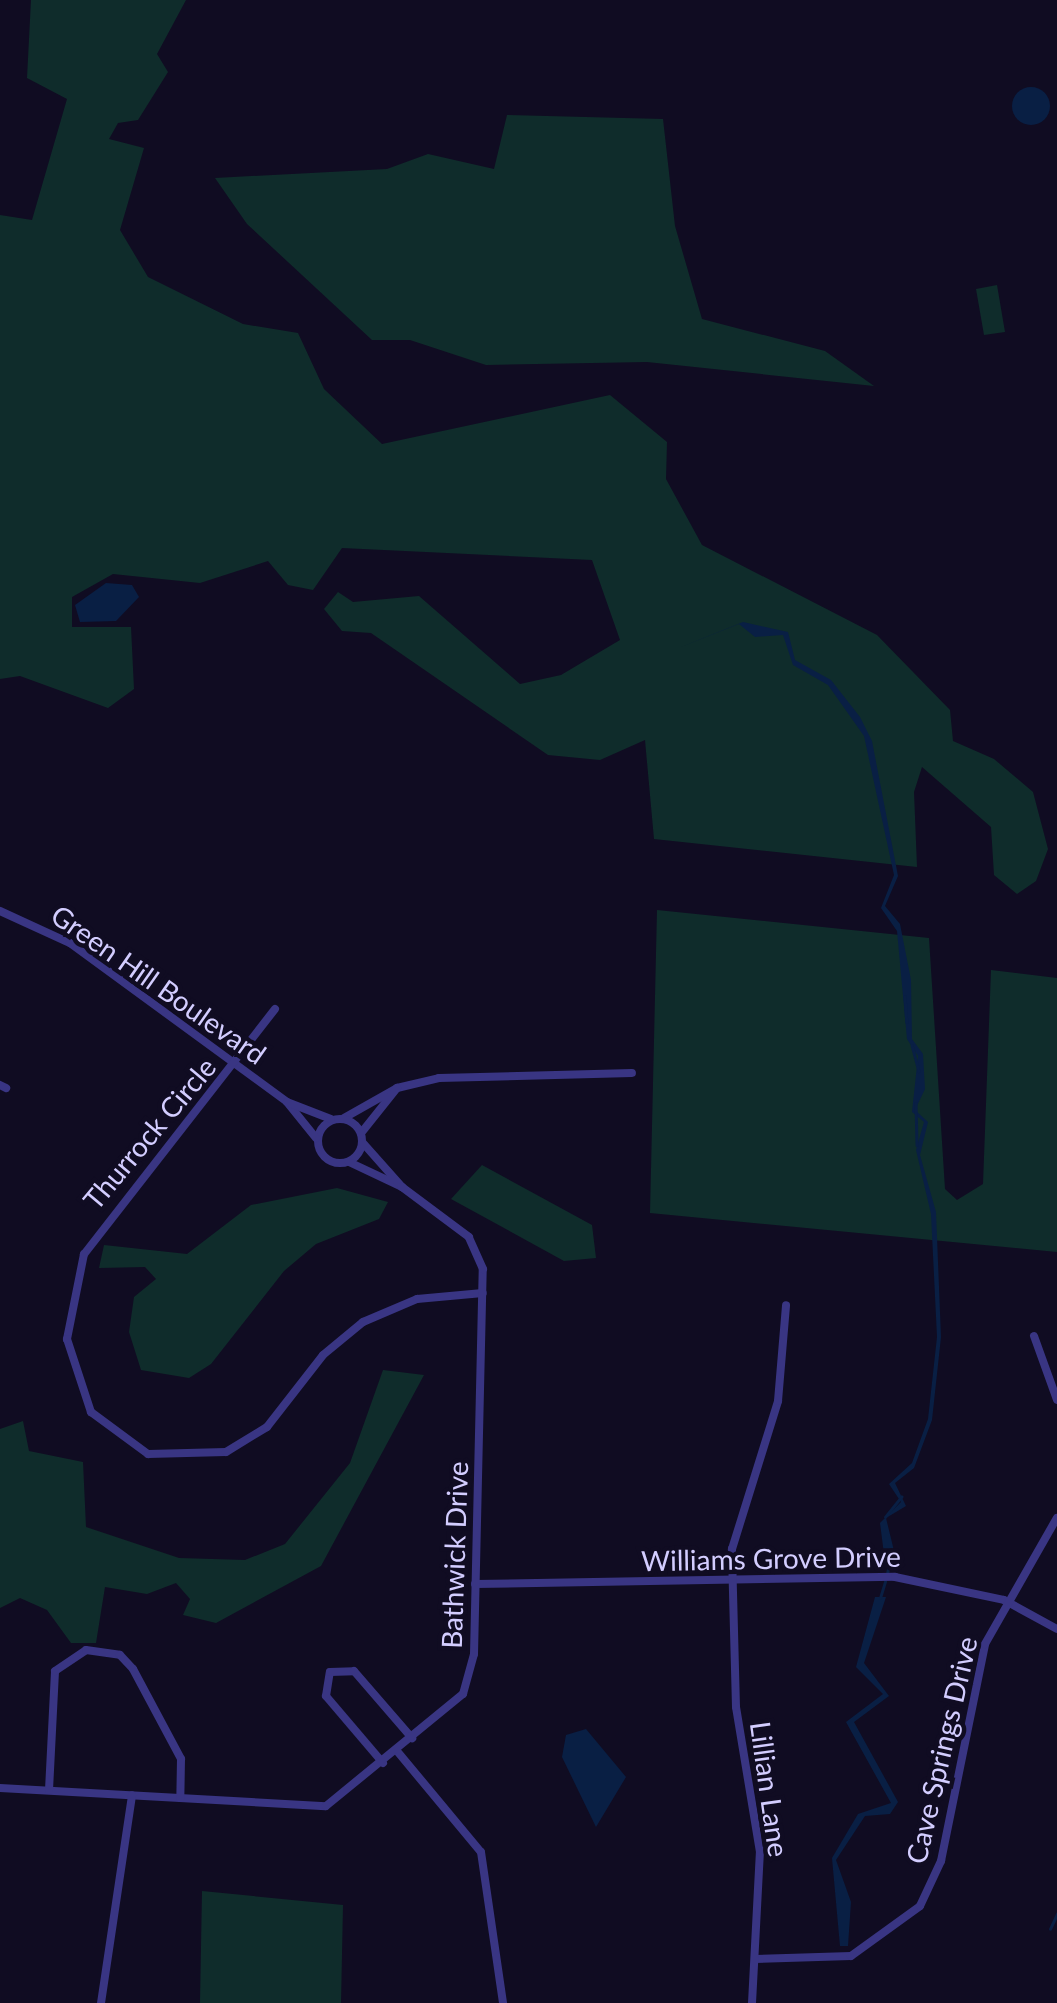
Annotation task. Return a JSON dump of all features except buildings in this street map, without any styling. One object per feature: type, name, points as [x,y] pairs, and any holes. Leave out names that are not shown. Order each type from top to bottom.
[{"type":"street","name":"Green Hill Boulevard","points":[[0,910],[70,943],[235,1064],[286,1102],[318,1146]]},
{"type":"street","name":"Thurrock Circle","points":[[274,1009],[235,1064],[127,1191],[80,1265],[69,1354],[80,1393],[105,1428],[157,1456],[226,1452],[267,1427],[323,1355],[363,1322],[417,1299],[483,1293]]},
{"type":"street","points":[[503,1062],[503,1076]]},
{"type":"street","points":[[318,1146],[320,1130],[397,1088],[503,1076],[632,1073]]},
{"type":"street","points":[[344,1163],[362,1139],[370,1111],[397,1088]]},
{"type":"street","name":"Green Hill Boulevard","points":[[286,1102],[337,1119],[362,1139]]},
{"type":"street","name":"Bathwick Drive","points":[[0,1788],[326,1806],[412,1738],[469,1682],[483,1293],[473,1242],[402,1187],[362,1139]]},
{"type":"street","name":"Bathwick Drive","points":[[318,1146],[344,1163],[402,1187]]},
{"type":"street","name":"Lillian Lane","points":[[752,2003],[760,1852],[736,1706],[730,1581],[736,1517],[778,1401],[786,1306]]},
{"type":"street","points":[[1034,1336],[1057,1400]]},
{"type":"street","name":"Cave Springs Drive","points":[[754,1959],[851,1956],[920,1906],[941,1861],[976,1674],[1004,1600],[1057,1518]]},
{"type":"street","name":"Williams Grove Drive","points":[[475,1584],[895,1577],[1004,1600],[1057,1629]]},
{"type":"street","points":[[49,1790],[56,1671],[70,1654],[94,1651],[120,1655],[133,1668],[180,1759],[180,1798]]},
{"type":"street","points":[[382,1763],[326,1696],[330,1672],[354,1671],[412,1738]]},
{"type":"street","points":[[398,1750],[481,1852],[503,2003]]},
{"type":"street","points":[[101,2003],[132,1795]]},
{"type":"green space","points":[[31,0],[186,0],[157,54],[168,72],[138,120],[118,123],[109,139],[144,148],[120,230],[148,277],[243,324],[298,333],[324,389],[382,444],[610,395],[667,442],[666,479],[702,545],[877,635],[950,710],[953,741],[994,759],[1033,792],[1048,849],[1036,881],[1017,894],[994,875],[991,827],[922,767],[914,792],[917,867],[654,839],[645,740],[600,760],[548,755],[371,633],[342,631],[324,609],[338,592],[353,602],[419,596],[520,684],[561,675],[620,640],[592,560],[342,548],[313,590],[288,585],[268,561],[200,583],[113,574],[72,597],[72,627],[131,627],[134,689],[108,708],[20,676],[0,679],[0,215],[32,220],[67,99],[27,78]]},
{"type":"green space","points":[[507,115],[663,119],[675,226],[702,319],[825,351],[874,386],[647,362],[486,365],[410,340],[372,340],[247,224],[215,178],[387,169],[428,154],[494,169]]},
{"type":"green space","points":[[997,285],[1005,332],[984,335],[976,289]]},
{"type":"green space","points":[[657,910],[929,938],[945,1189],[957,1200],[983,1184],[991,970],[1057,978],[1057,1252],[650,1213]]},
{"type":"green space","points":[[482,1165],[592,1225],[596,1258],[564,1261],[451,1199]]},
{"type":"green space","points":[[337,1188],[388,1202],[379,1219],[316,1244],[284,1271],[211,1364],[189,1378],[141,1370],[129,1332],[134,1297],[156,1279],[145,1267],[99,1268],[104,1245],[187,1254],[251,1205]]},
{"type":"green space","points":[[383,1370],[424,1375],[321,1566],[216,1623],[183,1615],[190,1599],[176,1583],[147,1594],[105,1587],[96,1643],[71,1643],[47,1610],[20,1598],[0,1608],[0,1429],[23,1421],[29,1451],[83,1462],[86,1527],[179,1558],[245,1560],[285,1544],[350,1463]]},
{"type":"green space","points":[[202,1891],[343,1905],[341,2003],[200,2003]]},
{"type":"water","points":[[1031,87],[1045,92],[1050,106],[1045,120],[1031,125],[1017,120],[1012,106],[1017,92]]},
{"type":"water","points":[[106,583],[132,585],[139,597],[116,621],[80,622],[75,605]]},
{"type":"water","points":[[743,622],[788,632],[795,660],[831,680],[860,717],[872,741],[898,876],[885,906],[900,924],[911,980],[912,1039],[923,1054],[925,1089],[915,1110],[928,1122],[920,1155],[936,1212],[941,1337],[932,1420],[914,1468],[895,1483],[906,1506],[886,1518],[896,1559],[884,1554],[880,1523],[901,1502],[889,1484],[912,1463],[928,1419],[937,1337],[931,1214],[916,1150],[924,1122],[912,1112],[918,1056],[907,1039],[897,931],[881,908],[894,875],[864,736],[828,685],[793,665],[783,635],[755,637],[739,624],[676,649]]},
{"type":"water","points":[[875,1597],[886,1597],[864,1663],[889,1696],[854,1722],[898,1802],[890,1814],[865,1816],[836,1860],[851,1902],[848,1946],[840,1946],[832,1858],[858,1814],[891,1803],[846,1722],[883,1694],[856,1667]]},
{"type":"water","points":[[586,1729],[626,1777],[596,1827],[562,1757],[566,1735]]},
{"type":"waterway","points":[[905,996],[907,1022]]},
{"type":"waterway","points":[[912,1045],[919,1071]]},
{"type":"waterway","points":[[916,1103],[917,1145]]},
{"type":"waterway","points":[[885,1517],[901,1497]]},
{"type":"waterway","points":[[887,1574],[890,1558]]},
{"type":"waterway","points":[[880,1598],[885,1582]]},
{"type":"waterway","points":[[1050,1929],[1057,1914]]}]
